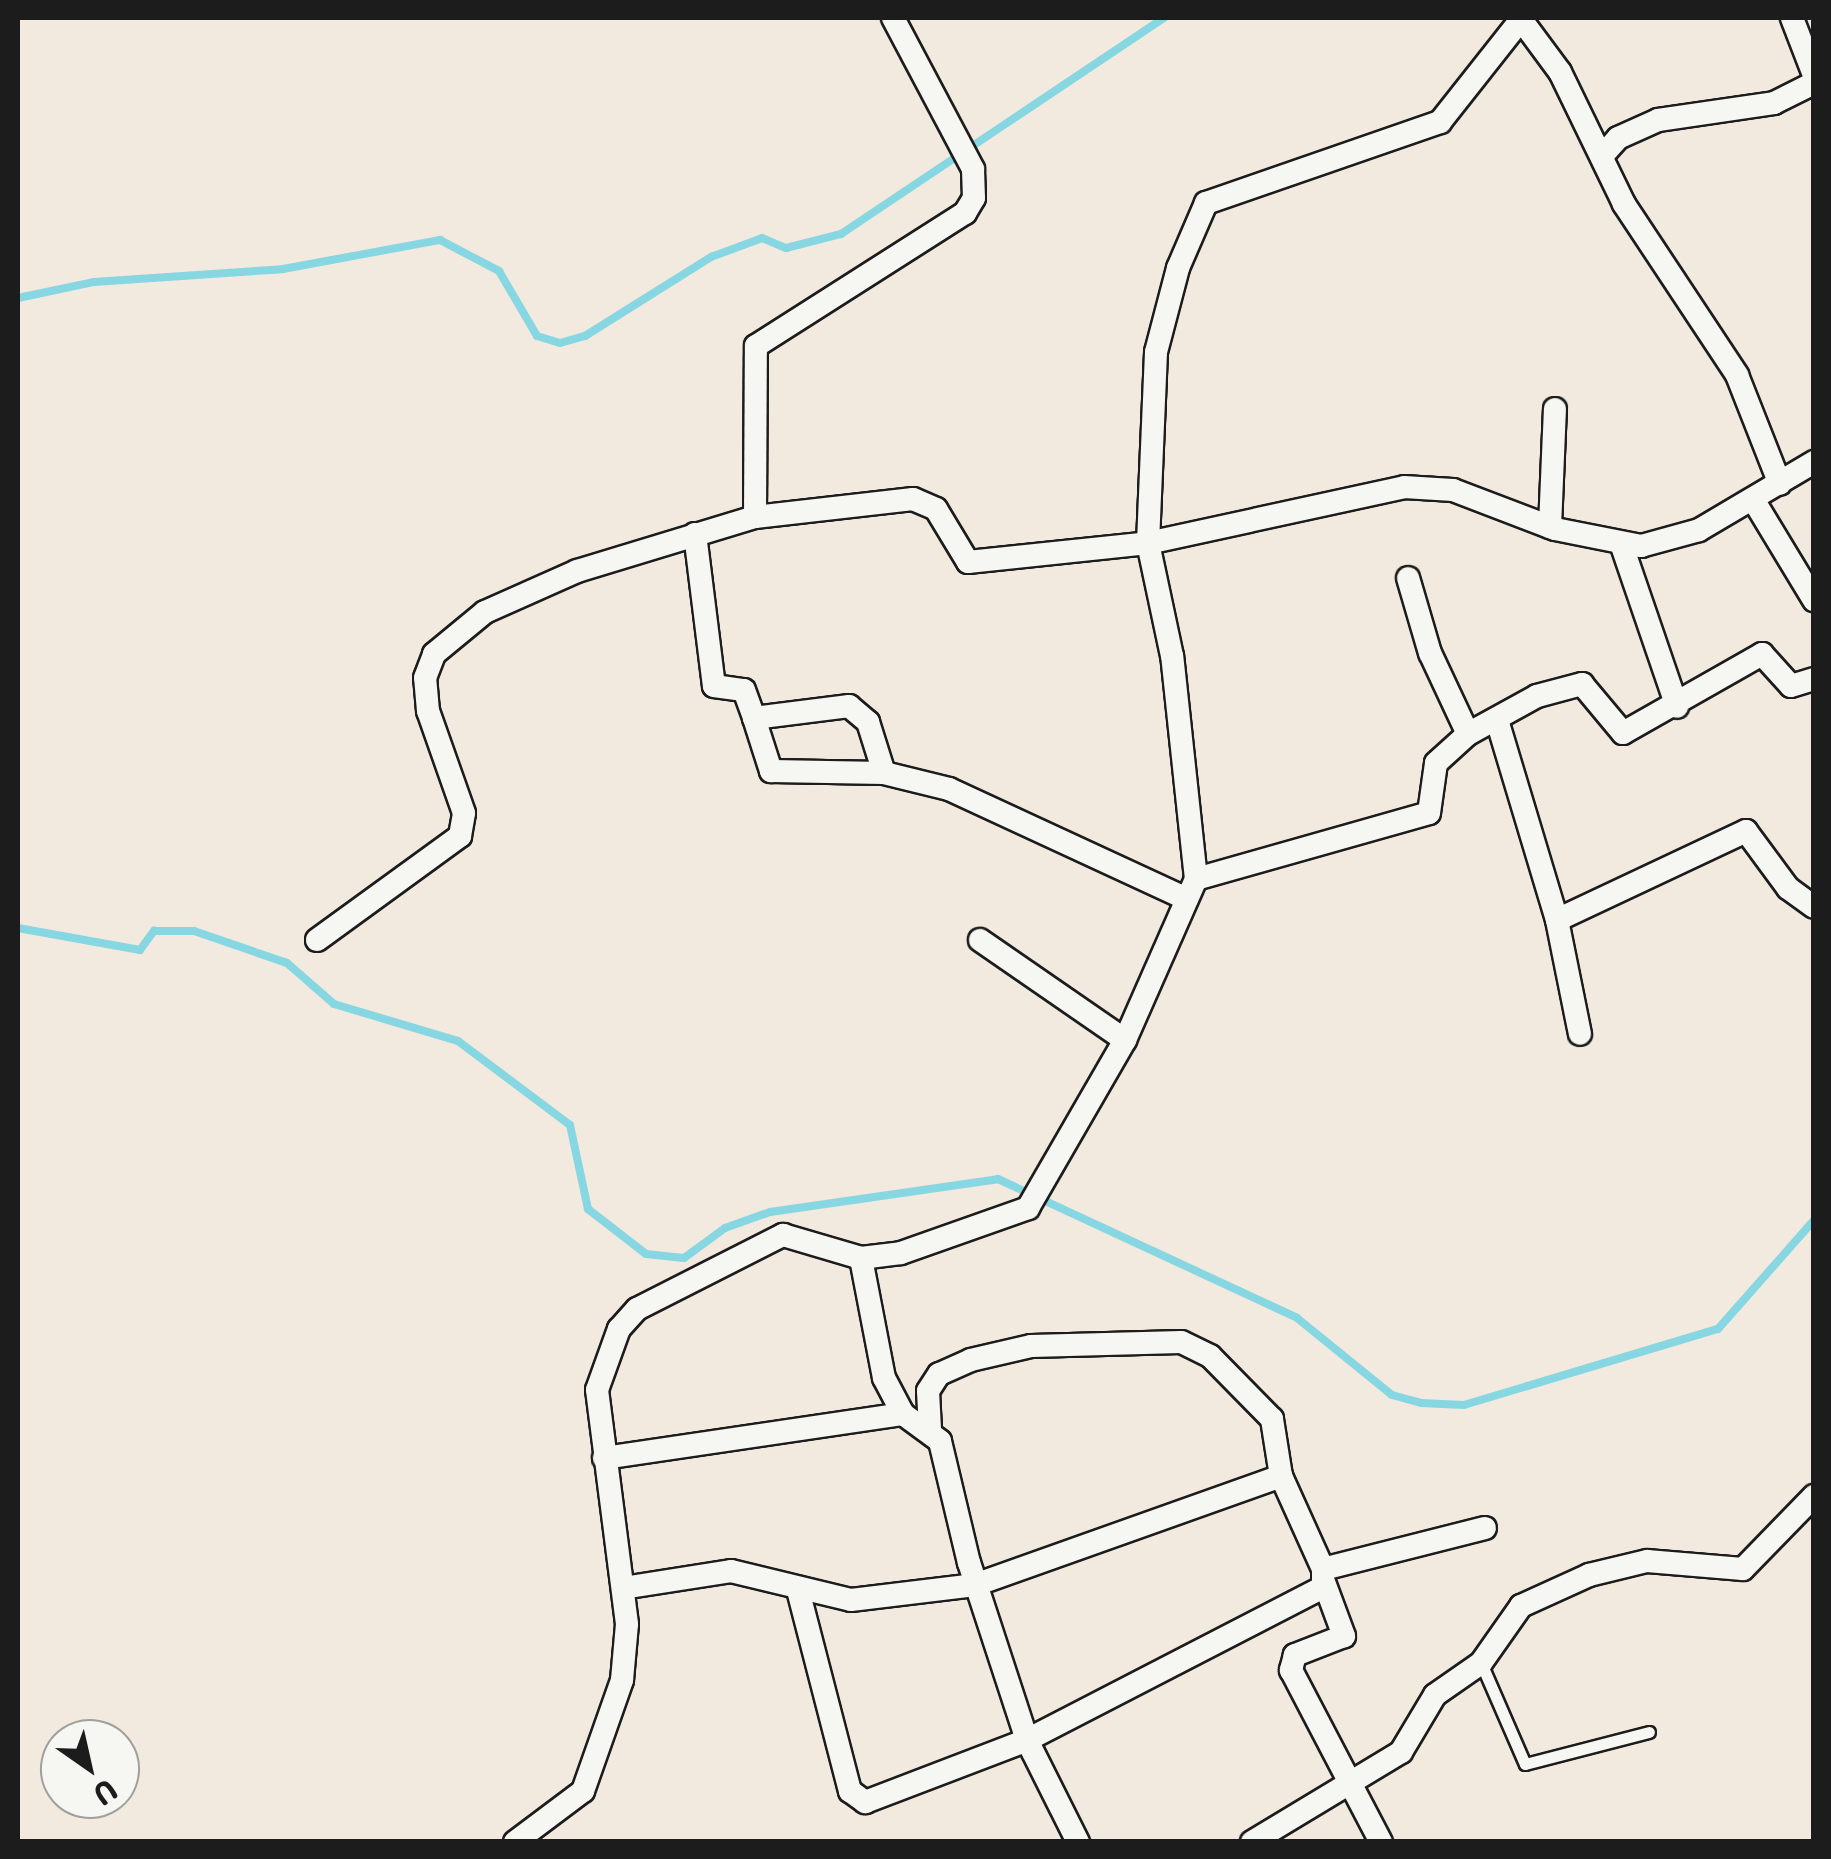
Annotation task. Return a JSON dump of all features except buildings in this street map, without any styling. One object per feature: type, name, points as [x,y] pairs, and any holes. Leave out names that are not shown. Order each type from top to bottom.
[{"type":"street","points":[[755,517],[756,346],[965,213],[974,198],[973,169],[894,18]]},
{"type":"street","points":[[516,1842],[564,1812],[594,1768],[622,1680],[623,1588],[597,1390],[619,1329],[637,1309],[784,1235],[861,1258],[902,1252],[1028,1208],[1048,1186],[1125,1040],[1192,889],[1191,789],[1148,544],[1156,352],[1178,268],[1206,202],[1440,122],[1521,18],[1560,72],[1602,156],[1747,392],[1780,484]]},
{"type":"street","points":[[1792,18],[1814,75]]},
{"type":"street","points":[[1602,156],[1618,138],[1658,120],[1774,103],[1814,83]]},
{"type":"street","points":[[1550,527],[1555,409]]},
{"type":"street","points":[[317,940],[460,836],[464,814],[428,711],[425,678],[434,654],[514,596],[695,534],[755,517],[926,501],[968,562],[1148,544],[1404,487],[1453,490],[1550,527],[1641,546],[1700,530],[1754,502],[1814,462]]},
{"type":"street","points":[[1754,502],[1814,600]]},
{"type":"street","points":[[695,534],[714,686],[744,690],[770,771],[884,773],[950,789],[1192,889],[1429,814],[1436,762],[1468,734],[1537,696],[1582,684],[1623,733],[1677,707],[1762,654],[1792,686],[1814,679]]},
{"type":"street","points":[[1621,542],[1677,707]]},
{"type":"street","points":[[1408,578],[1430,653],[1468,734]]},
{"type":"street","points":[[754,718],[848,706],[868,722],[884,773]]},
{"type":"street","points":[[1497,720],[1558,920],[1580,1034]]},
{"type":"street","points":[[1558,920],[1746,831],[1788,888],[1814,907]]},
{"type":"street","points":[[980,940],[1125,1040]]},
{"type":"street","points":[[861,1258],[867,1318],[903,1414]]},
{"type":"street","points":[[1078,1842],[1027,1740],[975,1585],[930,1429],[928,1391],[939,1374],[971,1360],[1031,1346],[1181,1342],[1210,1356],[1272,1419],[1281,1476],[1324,1576],[1344,1636],[1289,1663],[1381,1842]]},
{"type":"street","points":[[604,1458],[903,1414],[930,1429]]},
{"type":"street","points":[[623,1588],[732,1571],[798,1590],[878,1600],[975,1585],[1281,1476]]},
{"type":"street","points":[[1252,1842],[1401,1752],[1435,1696],[1481,1663],[1521,1606],[1589,1575],[1647,1560],[1743,1569],[1814,1496]]},
{"type":"street","points":[[1324,1576],[1485,1528]]},
{"type":"street","points":[[798,1590],[850,1791],[865,1802],[1027,1740],[1213,1638],[1318,1593],[1324,1576]]},
{"type":"lane","points":[[1481,1663],[1525,1764],[1649,1732]]},
{"type":"waterway","points":[[18,298],[94,282],[283,269],[440,240],[499,271],[537,336],[560,343],[585,336],[711,257],[762,238],[786,248],[841,234],[1164,18]]},
{"type":"waterway","points":[[18,928],[140,950],[154,931],[194,931],[287,963],[334,1004],[458,1041],[570,1125],[588,1209],[646,1254],[684,1258],[725,1228],[770,1212],[998,1179],[1297,1318],[1392,1395],[1421,1403],[1464,1405],[1718,1329],[1814,1220]]}]
